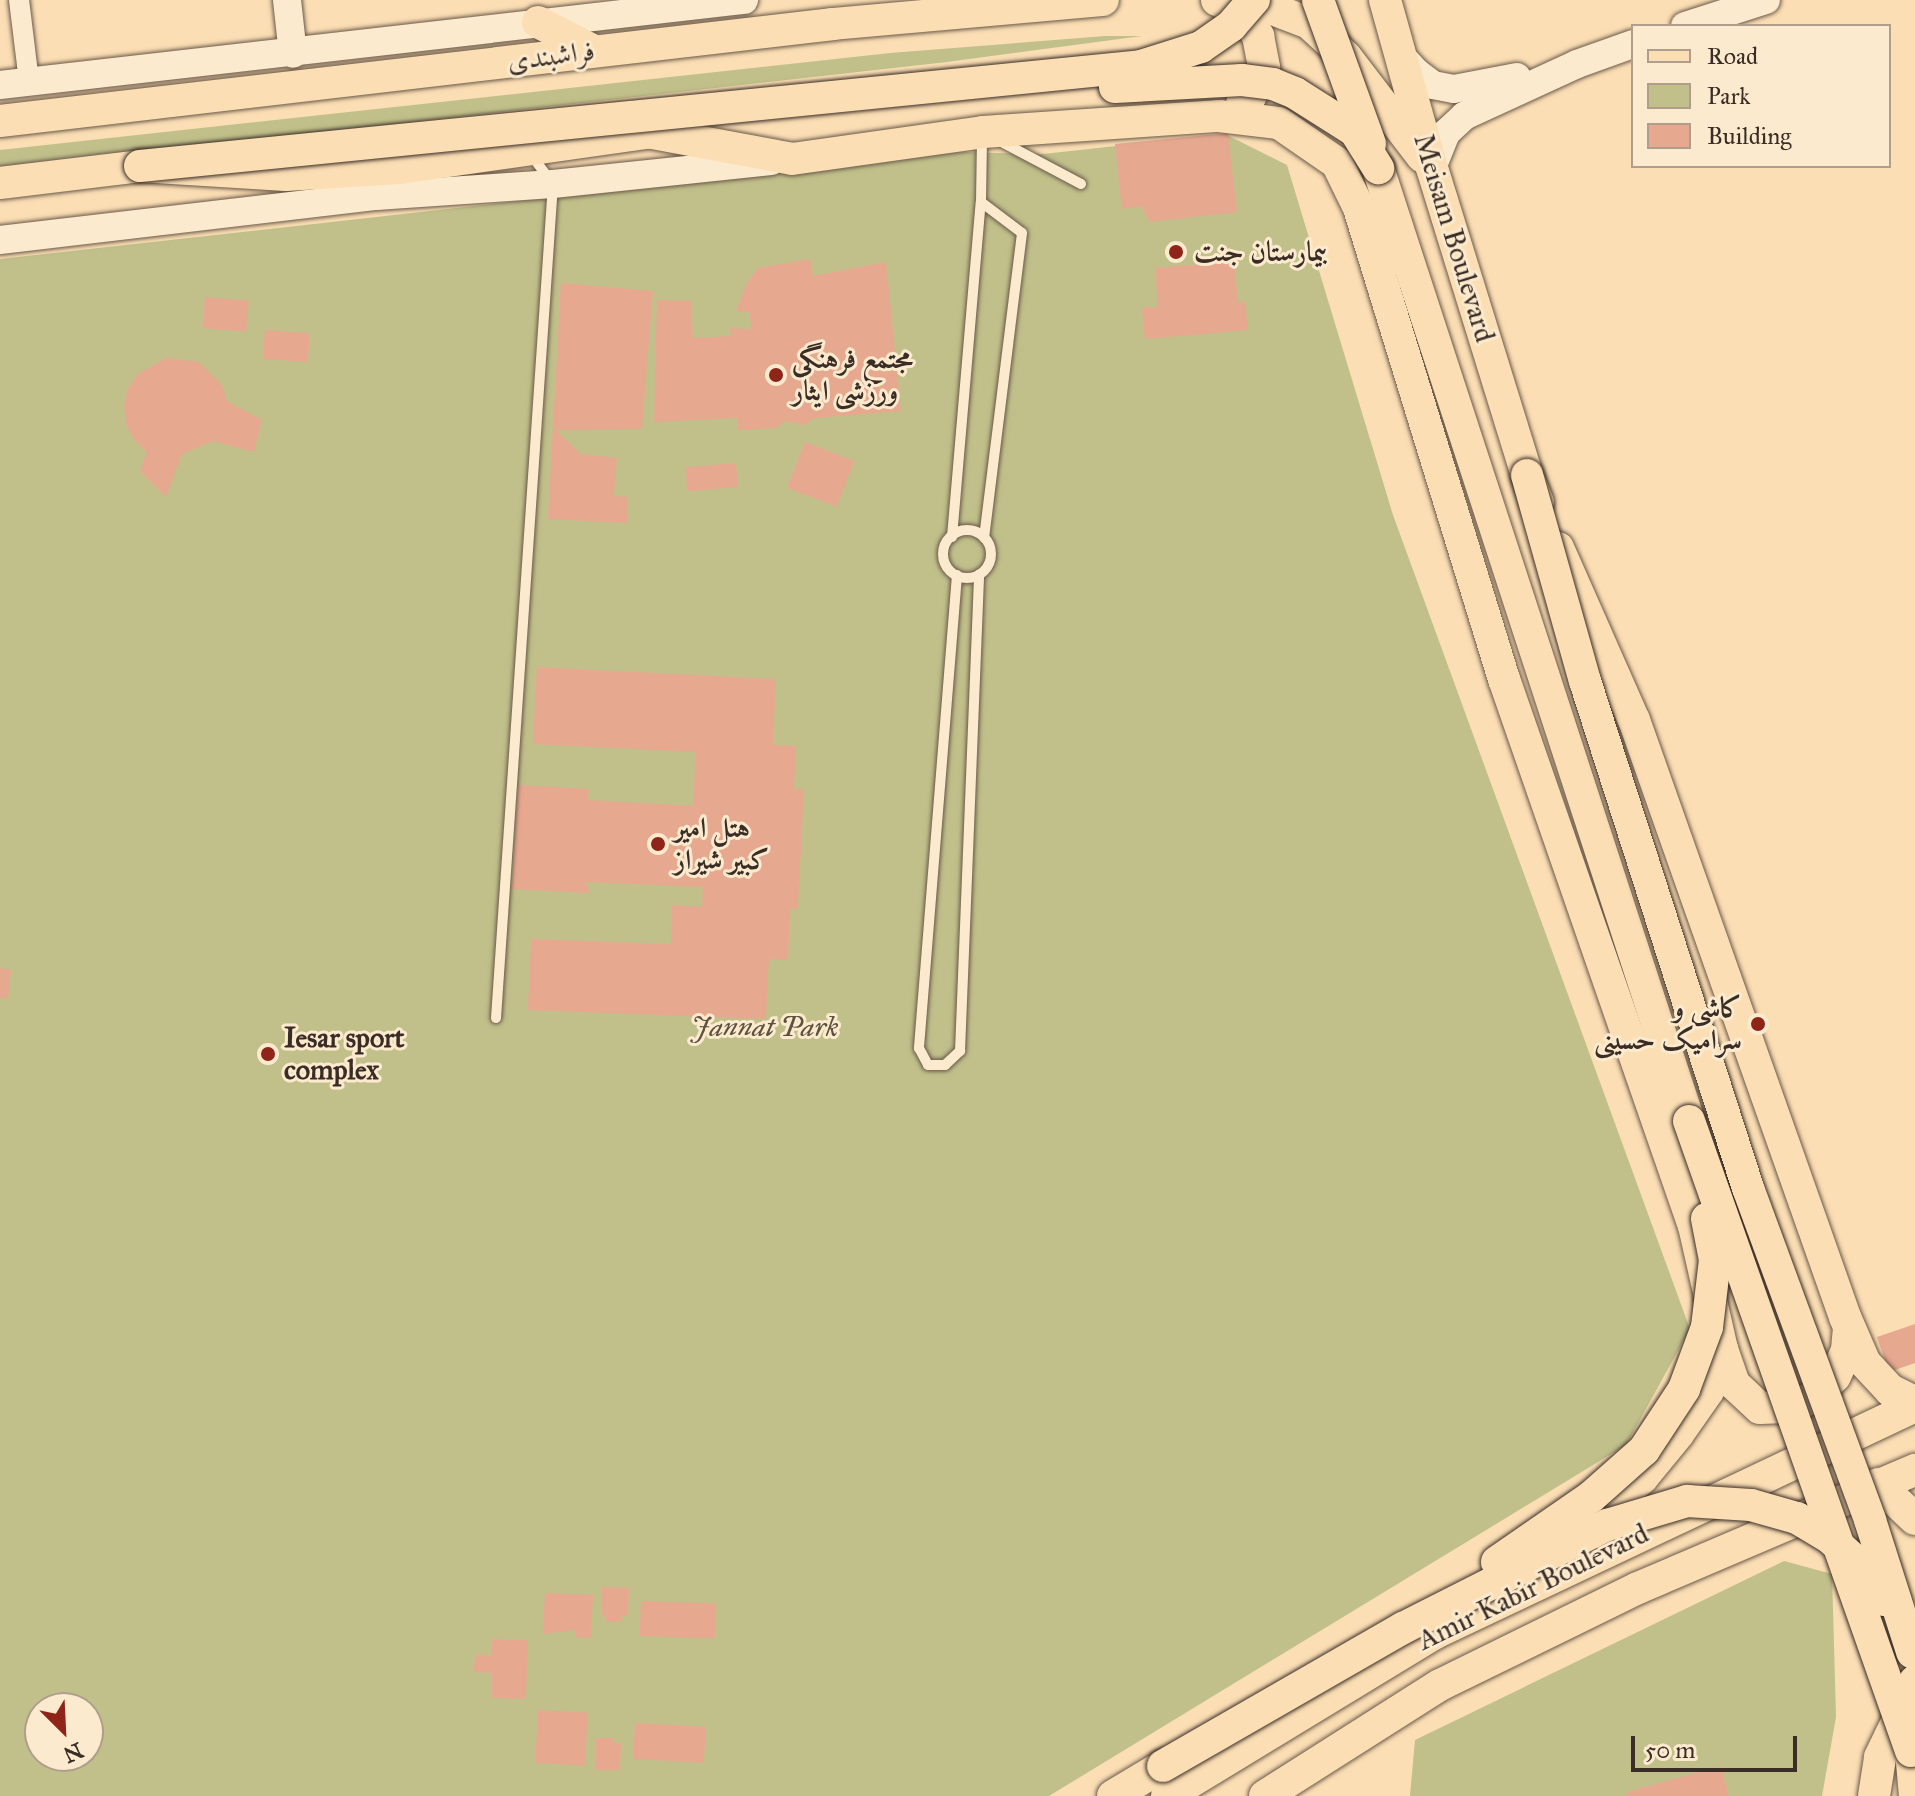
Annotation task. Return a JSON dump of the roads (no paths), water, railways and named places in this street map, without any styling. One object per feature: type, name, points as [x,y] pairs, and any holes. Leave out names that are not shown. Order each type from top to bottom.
[{"type":"main road","points":[[287,0],[293,54]]},
{"type":"main road","name":"فراشبندی","points":[[0,85],[293,54],[538,22],[744,0]]},
{"type":"main road","points":[[833,24],[879,0]]},
{"type":"main road","name":"فراشبندی","points":[[0,121],[833,24],[1103,0]]},
{"type":"main road","points":[[1217,0],[1240,10],[1258,36],[1264,68],[1250,97],[1219,116]]},
{"type":"main road","points":[[0,183],[140,166],[1141,66],[1201,47],[1231,26],[1251,0],[1309,23],[1318,31],[1346,57],[1432,168]]},
{"type":"main road","points":[[1318,0],[1378,168],[1689,1121],[1900,1742],[1915,1796]]},
{"type":"main road","name":"Meisam Boulevard","points":[[1385,0],[1432,168],[1527,475]]},
{"type":"main road","points":[[1691,24],[1766,0]]},
{"type":"main road","points":[[538,22],[594,51]]},
{"type":"main road","points":[[1432,168],[1446,133],[1464,116],[1577,64],[1631,45]]},
{"type":"main road","points":[[1401,56],[1433,85],[1454,89],[1577,64]]},
{"type":"main road","points":[[140,166],[286,175],[399,168],[647,132],[1138,84],[1242,80],[1273,84],[1331,114],[1355,131],[1378,168]]},
{"type":"main road","points":[[0,240],[376,196],[553,184],[792,159],[983,132],[1219,116],[1279,123],[1337,163],[1359,208],[1504,679],[1694,1226],[1722,1349],[1734,1384],[1760,1408],[1787,1407],[1813,1398],[1835,1376],[1847,1350],[1849,1327]]},
{"type":"main road","points":[[647,132],[792,159]]},
{"type":"main road","points":[[1527,475],[1585,681],[1748,1188],[1870,1520],[1914,1670],[1900,1742]]},
{"type":"main road","points":[[1527,475],[1634,720],[1849,1327],[1865,1363],[1890,1390],[1915,1404]]},
{"type":"main road","points":[[1113,1796],[1165,1781],[1403,1628],[1591,1497],[1644,1450],[1684,1389],[1707,1327],[1715,1260],[1689,1121]]},
{"type":"main road","points":[[1435,1633],[1604,1512],[1642,1478],[1708,1391],[1722,1349]]},
{"type":"main road","name":"Amir Kabir Boulevard","points":[[1165,1781],[1435,1633],[1915,1404]]},
{"type":"main road","name":"Amir Kabir Boulevard","points":[[1265,1796],[1440,1685],[1638,1588],[1915,1470]]},
{"type":"main road","points":[[1878,1484],[1915,1519]]},
{"type":"main road","points":[[1403,1628],[1607,1525],[1687,1501],[1751,1505],[1797,1518],[1830,1538],[1861,1566],[1879,1591],[1914,1670]]},
{"type":"main road","points":[[1874,1795],[1875,1775],[1900,1742],[1915,1701]]},
{"type":"street","points":[[19,0],[29,82]]},
{"type":"lane","points":[[952,537],[981,202],[983,132],[1081,184]]},
{"type":"lane","points":[[496,1018],[553,184],[528,150]]},
{"type":"lane","points":[[981,202],[1022,233],[984,538],[990,560],[979,574],[968,578],[957,575],[944,561],[946,542],[952,537],[971,531],[984,538]]},
{"type":"lane","points":[[957,575],[919,1048],[928,1065],[945,1065],[960,1051],[979,574]]},
{"type":"place","name":"بیمارستان جنت","points":[[1176,252]]},
{"type":"place","name":"مجتمع فرهنگی ورزشی ایثار","points":[[776,375]]},
{"type":"place","name":"هتل امیر کبیر شیراز","points":[[658,844]]},
{"type":"place","name":"کاشی و سرامیک حسینی","points":[[1758,1024]]},
{"type":"place","name":"Iesar sport complex","points":[[268,1054]]},
{"type":"park label","name":"Jannat Park","points":[[765,1027]]}]
